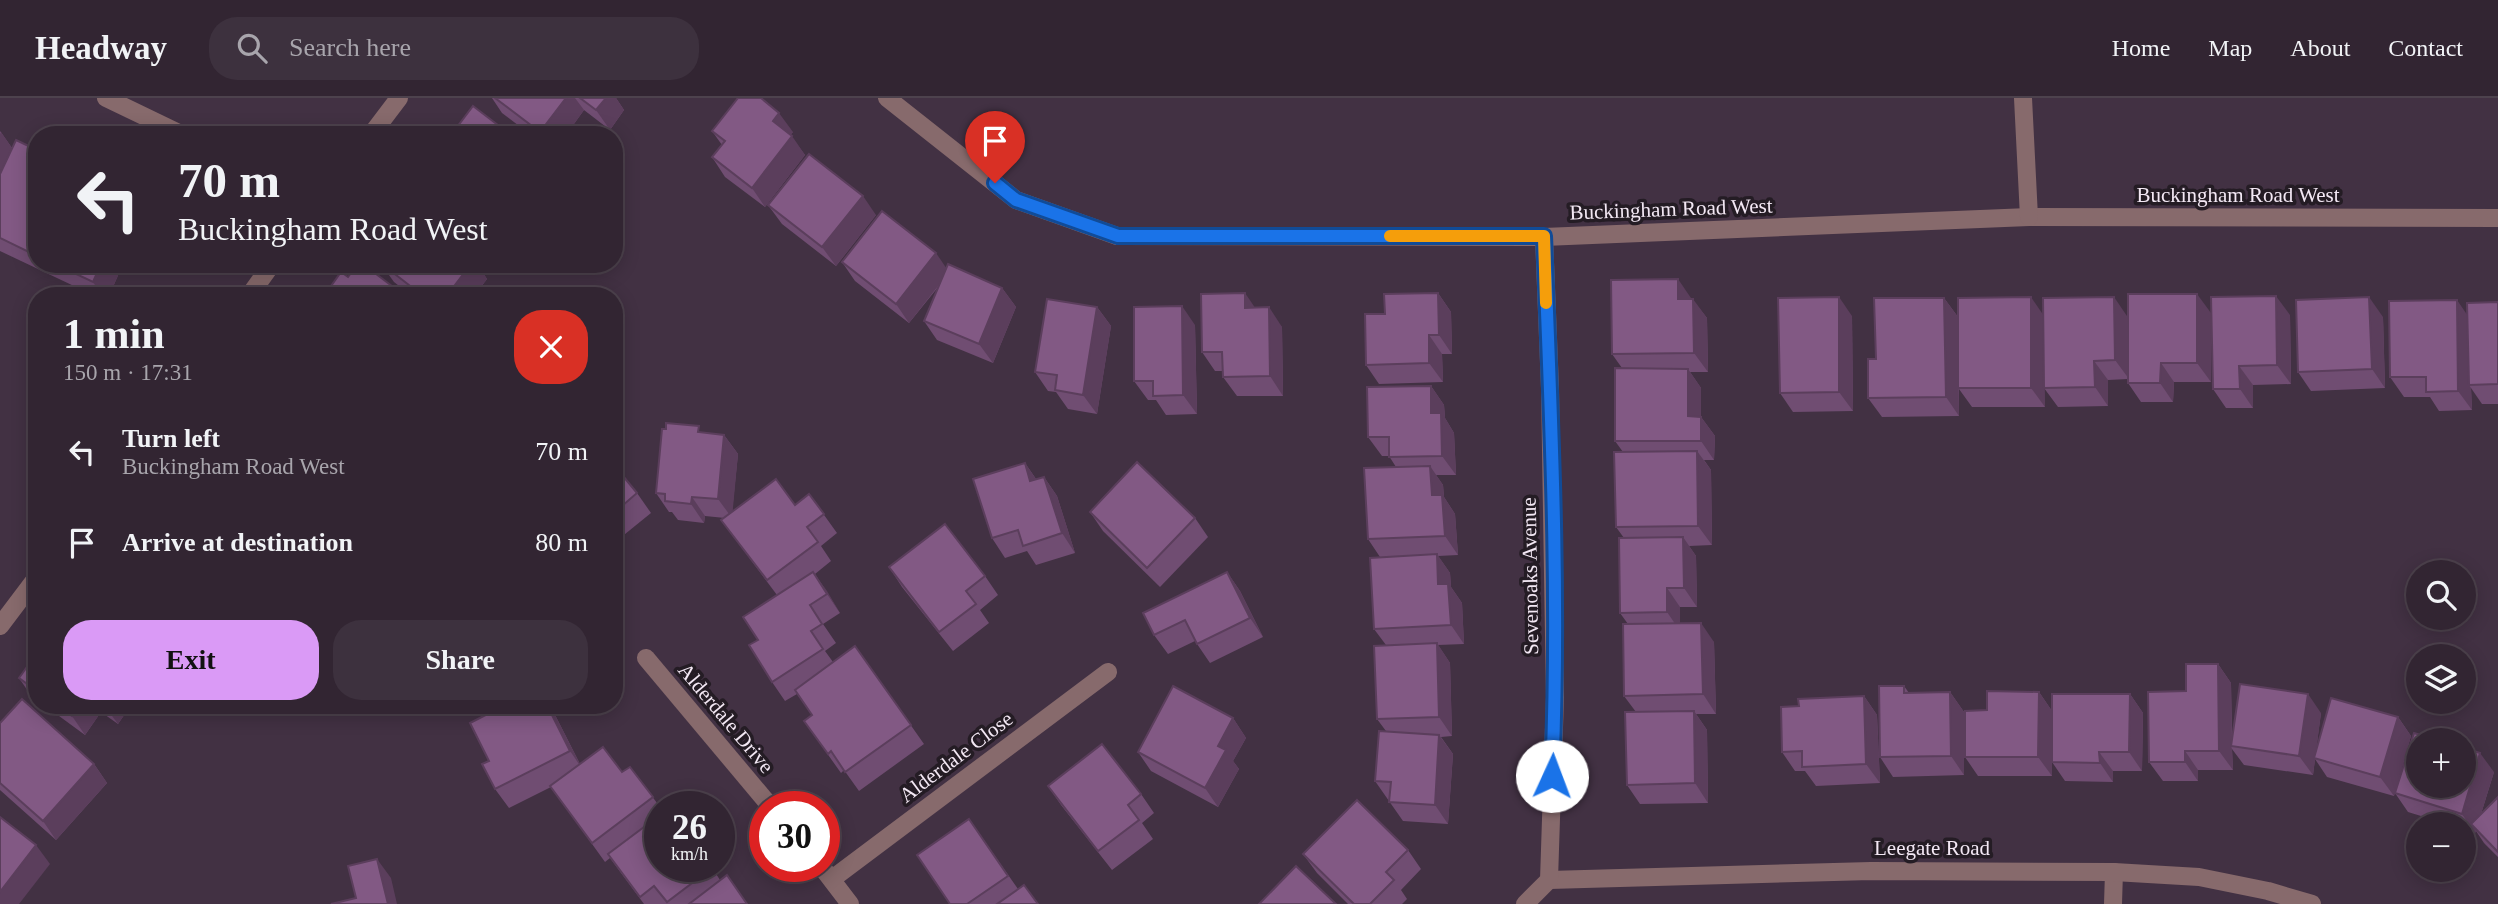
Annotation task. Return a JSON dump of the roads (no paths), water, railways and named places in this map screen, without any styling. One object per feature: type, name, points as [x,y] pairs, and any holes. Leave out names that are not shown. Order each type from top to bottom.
[{"type":"street","points":[[106,98],[164,126]]},
{"type":"street","points":[[378,126],[399,98]]},
{"type":"street","name":"Buckingham Road West","points":[[887,98],[1016,200],[1118,236],[1544,236],[2029,217],[2498,218]]},
{"type":"street","points":[[2023,98],[2029,217]]},
{"type":"street","name":"Sevenoaks Avenue","points":[[1544,236],[1550,388],[1555,697],[1549,880]]},
{"type":"street","points":[[0,626],[28,589]]},
{"type":"street","name":"Alderdale Drive","points":[[646,658],[758,791]]},
{"type":"street","name":"Alderdale Close","points":[[840,864],[1108,672]]},
{"type":"street","name":"Leegate Road","points":[[1549,880],[1871,871],[2114,872],[2199,877],[2268,891],[2312,904]]},
{"type":"street","points":[[2113,904],[2114,872]]},
{"type":"street","points":[[1525,904],[1549,880]]},
{"type":"street","points":[[834,882],[850,904]]}]
